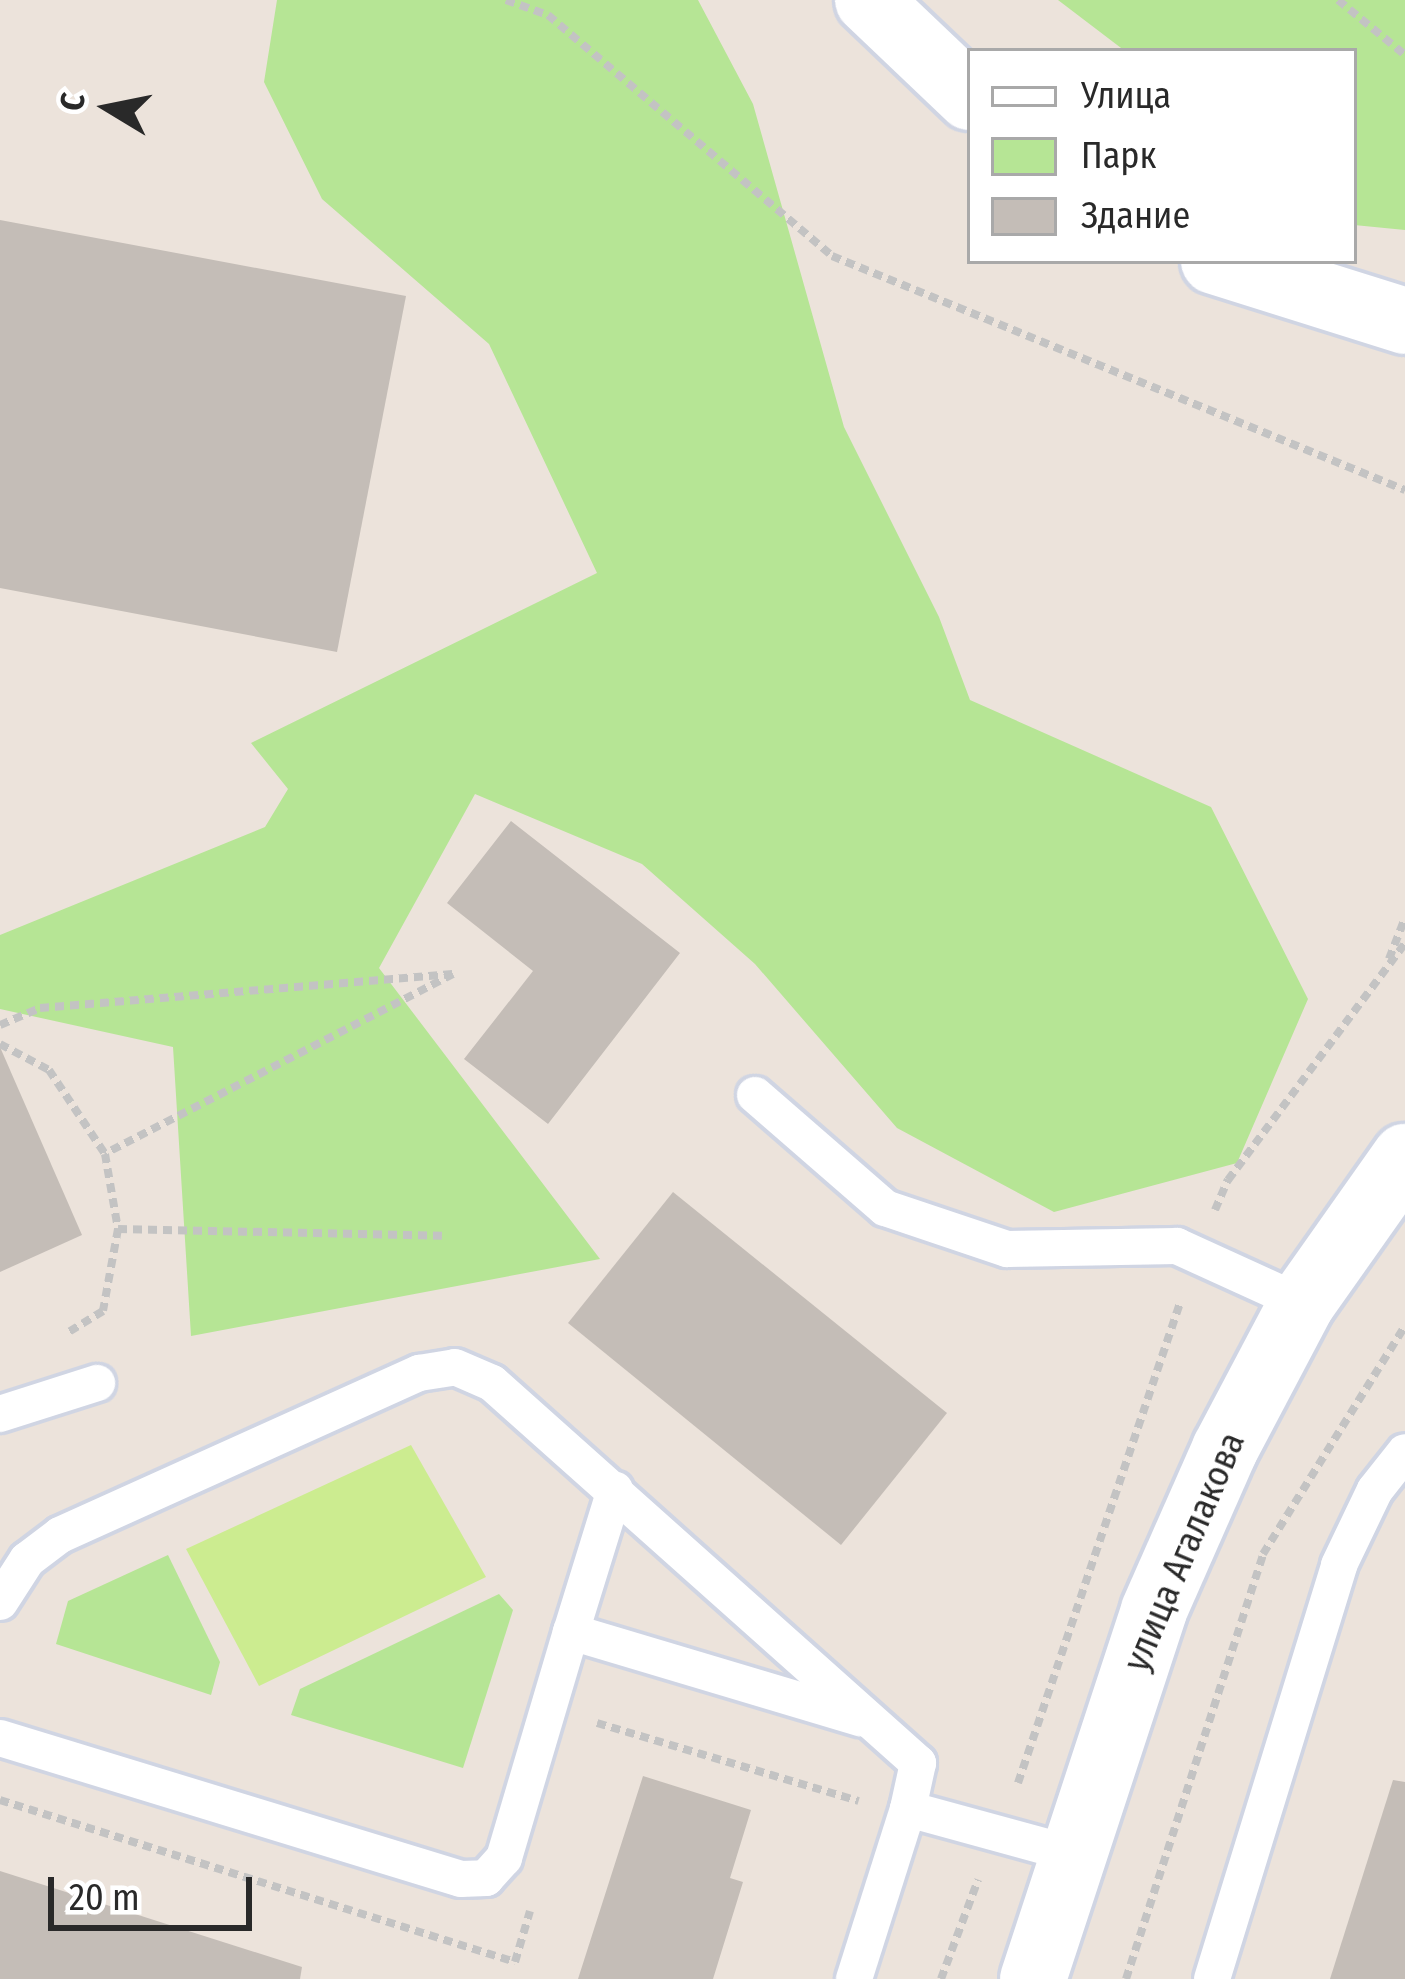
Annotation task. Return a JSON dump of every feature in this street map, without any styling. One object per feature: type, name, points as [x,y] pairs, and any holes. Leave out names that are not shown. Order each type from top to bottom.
[{"type":"street","points":[[868,0],[967,94]]},
{"type":"street","points":[[1224,264],[1405,321]]},
{"type":"street","name":"улица Агалакова","points":[[1034,1979],[1154,1610],[1302,1303],[1405,1157]]},
{"type":"lane","points":[[755,1095],[885,1208],[1007,1249],[1177,1246],[1302,1303]]},
{"type":"lane","points":[[0,1602],[27,1560],[60,1535],[437,1370],[455,1367],[491,1383],[918,1763],[854,1979]]},
{"type":"lane","points":[[0,1414],[98,1383]]},
{"type":"lane","points":[[1212,1979],[1339,1564],[1375,1490],[1405,1452]]},
{"type":"lane","points":[[0,1738],[461,1879],[486,1878],[504,1858],[615,1490]]},
{"type":"lane","points":[[571,1633],[866,1720]]},
{"type":"lane","points":[[908,1809],[1073,1854]]},
{"type":"path","points":[[506,0],[548,16],[832,256],[1405,490]]},
{"type":"path","points":[[1338,0],[1405,55]]},
{"type":"path","points":[[1387,966],[1405,918]]},
{"type":"path","points":[[941,1979],[964,1906],[1001,1834],[1197,1256],[1228,1180],[1405,943]]},
{"type":"path","points":[[0,1024],[40,1008],[453,974],[105,1154]]},
{"type":"path","points":[[0,1044],[49,1070],[105,1154],[118,1229],[103,1311],[49,1343]]},
{"type":"path","points":[[118,1229],[442,1236]]},
{"type":"path","points":[[1126,1979],[1263,1554],[1405,1326]]},
{"type":"path","points":[[550,1709],[844,1798],[908,1809]]},
{"type":"green space","points":[[277,0],[698,0],[753,104],[844,427],[939,617],[970,700],[1211,807],[1308,999],[1237,1163],[1054,1212],[897,1128],[755,964],[642,864],[475,794],[379,968],[600,1259],[191,1336],[173,1047],[0,1009],[0,935],[265,827],[288,789],[251,743],[597,573],[489,344],[322,199],[264,82]]},
{"type":"green space","points":[[1058,0],[1405,0],[1405,230],[1357,225],[1357,48],[1121,48]]},
{"type":"green space","points":[[411,1445],[486,1577],[259,1686],[186,1549]]},
{"type":"green space","points":[[168,1555],[220,1662],[211,1695],[56,1644],[68,1601]]},
{"type":"green space","points":[[499,1594],[513,1610],[463,1768],[291,1715],[300,1689]]},
{"type":"building","points":[[0,220],[406,296],[337,652],[0,588]]},
{"type":"building","points":[[511,821],[680,953],[548,1124],[464,1059],[533,971],[447,903]]},
{"type":"building","points":[[0,1047],[82,1235],[0,1272]]},
{"type":"building","points":[[673,1192],[947,1413],[841,1545],[568,1323]]},
{"type":"building","points":[[643,1776],[751,1810],[730,1878],[743,1882],[713,1979],[578,1979]]},
{"type":"building","points":[[1393,1780],[1405,1782],[1405,1979],[1330,1979]]},
{"type":"building","points":[[0,1871],[302,1967],[300,1979],[0,1979]]}]
